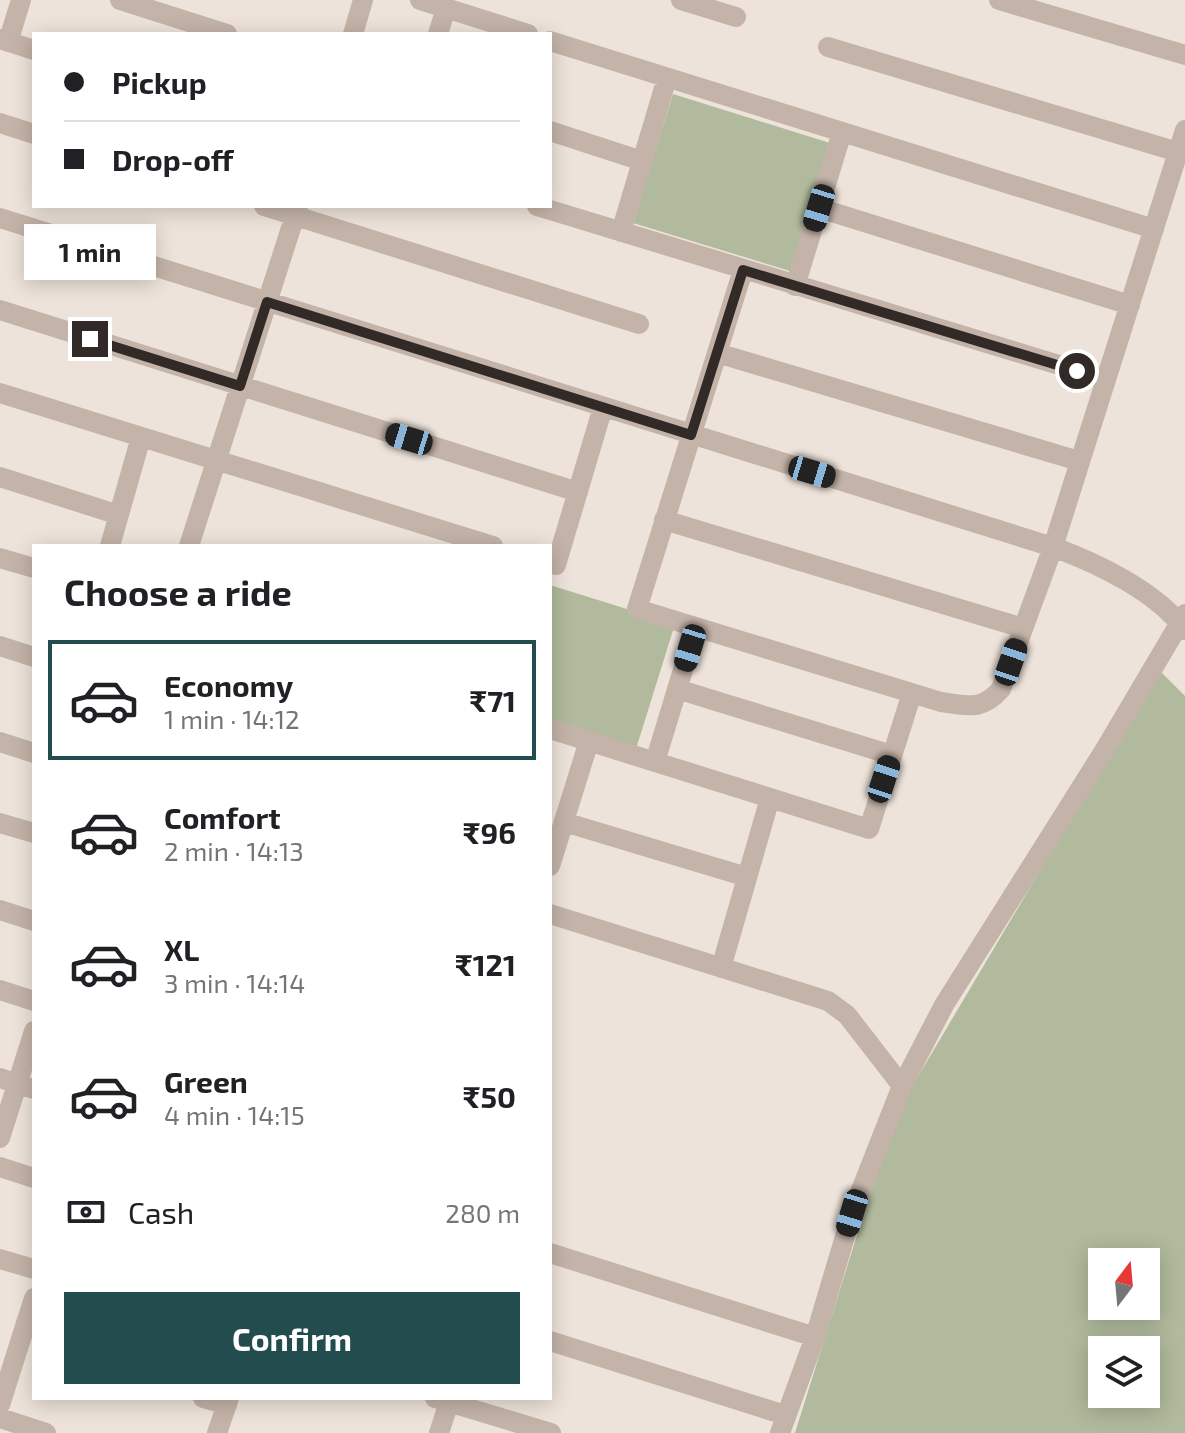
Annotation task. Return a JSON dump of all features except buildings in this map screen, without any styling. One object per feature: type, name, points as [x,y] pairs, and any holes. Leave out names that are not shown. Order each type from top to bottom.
[{"type":"street","points":[[21,0],[4,40],[32,49]]},
{"type":"street","points":[[120,0],[221,32]]},
{"type":"street","points":[[354,32],[363,0]]},
{"type":"street","points":[[420,0],[522,32]]},
{"type":"street","points":[[681,0],[736,17]]},
{"type":"street","points":[[999,0],[1185,55]]},
{"type":"street","points":[[439,32],[446,8]]},
{"type":"street","points":[[552,42],[1154,229]]},
{"type":"street","points":[[828,47],[1178,152]]},
{"type":"street","points":[[621,232],[667,78]]},
{"type":"street","points":[[0,123],[32,133]]},
{"type":"street","points":[[743,270],[637,609],[941,702],[972,707],[990,701],[1001,689],[1053,547],[1185,130]]},
{"type":"street","points":[[552,132],[642,161]]},
{"type":"street","points":[[795,286],[842,132]]},
{"type":"street","points":[[543,208],[1105,379]]},
{"type":"street","points":[[819,208],[1130,305]]},
{"type":"street","points":[[190,544],[296,211],[639,324]]},
{"type":"street","points":[[0,218],[1053,547],[1080,557],[1137,588],[1183,622],[944,1005],[902,1086],[852,1213],[815,1337],[782,1424],[552,1342]]},
{"type":"street","points":[[0,310],[578,492]]},
{"type":"street","points":[[717,353],[1079,461]]},
{"type":"street","points":[[0,393],[487,544]]},
{"type":"street","points":[[552,564],[556,565],[603,407]]},
{"type":"street","points":[[111,544],[141,437]]},
{"type":"street","points":[[0,477],[119,515]]},
{"type":"street","points":[[664,520],[1023,628]]},
{"type":"street","points":[[0,558],[32,567]]},
{"type":"street","points":[[655,762],[696,627]]},
{"type":"street","points":[[0,646],[32,656]]},
{"type":"street","points":[[677,689],[892,755]]},
{"type":"street","points":[[552,730],[869,829],[912,693]]},
{"type":"street","points":[[552,860],[589,741]]},
{"type":"street","points":[[0,742],[32,752]]},
{"type":"street","points":[[721,968],[770,798]]},
{"type":"street","points":[[564,822],[747,877]]},
{"type":"street","points":[[0,823],[32,832]]},
{"type":"street","points":[[0,910],[32,920]]},
{"type":"street","points":[[552,915],[828,1001],[847,1015],[902,1086]]},
{"type":"street","points":[[0,990],[32,1000]]},
{"type":"street","points":[[0,1138],[32,1037]]},
{"type":"street","points":[[0,1167],[32,1177]]},
{"type":"street","points":[[552,1254],[815,1337]]},
{"type":"street","points":[[0,1259],[32,1268]]},
{"type":"street","points":[[0,1405],[27,1344],[32,1311]]},
{"type":"street","points":[[439,1433],[442,1400],[551,1433]]},
{"type":"street","points":[[217,1433],[228,1402]]},
{"type":"street","points":[[0,1418],[46,1433]]},
{"type":"green space","points":[[673,94],[830,143],[790,271],[633,223]]},
{"type":"green space","points":[[552,586],[675,624],[635,752],[552,727]]},
{"type":"green space","points":[[1159,670],[1185,696],[1185,1433],[795,1433],[894,1117]]},
{"type":"route","points":[[90,339],[240,386],[267,302],[691,435],[743,270],[1077,371]]}]
